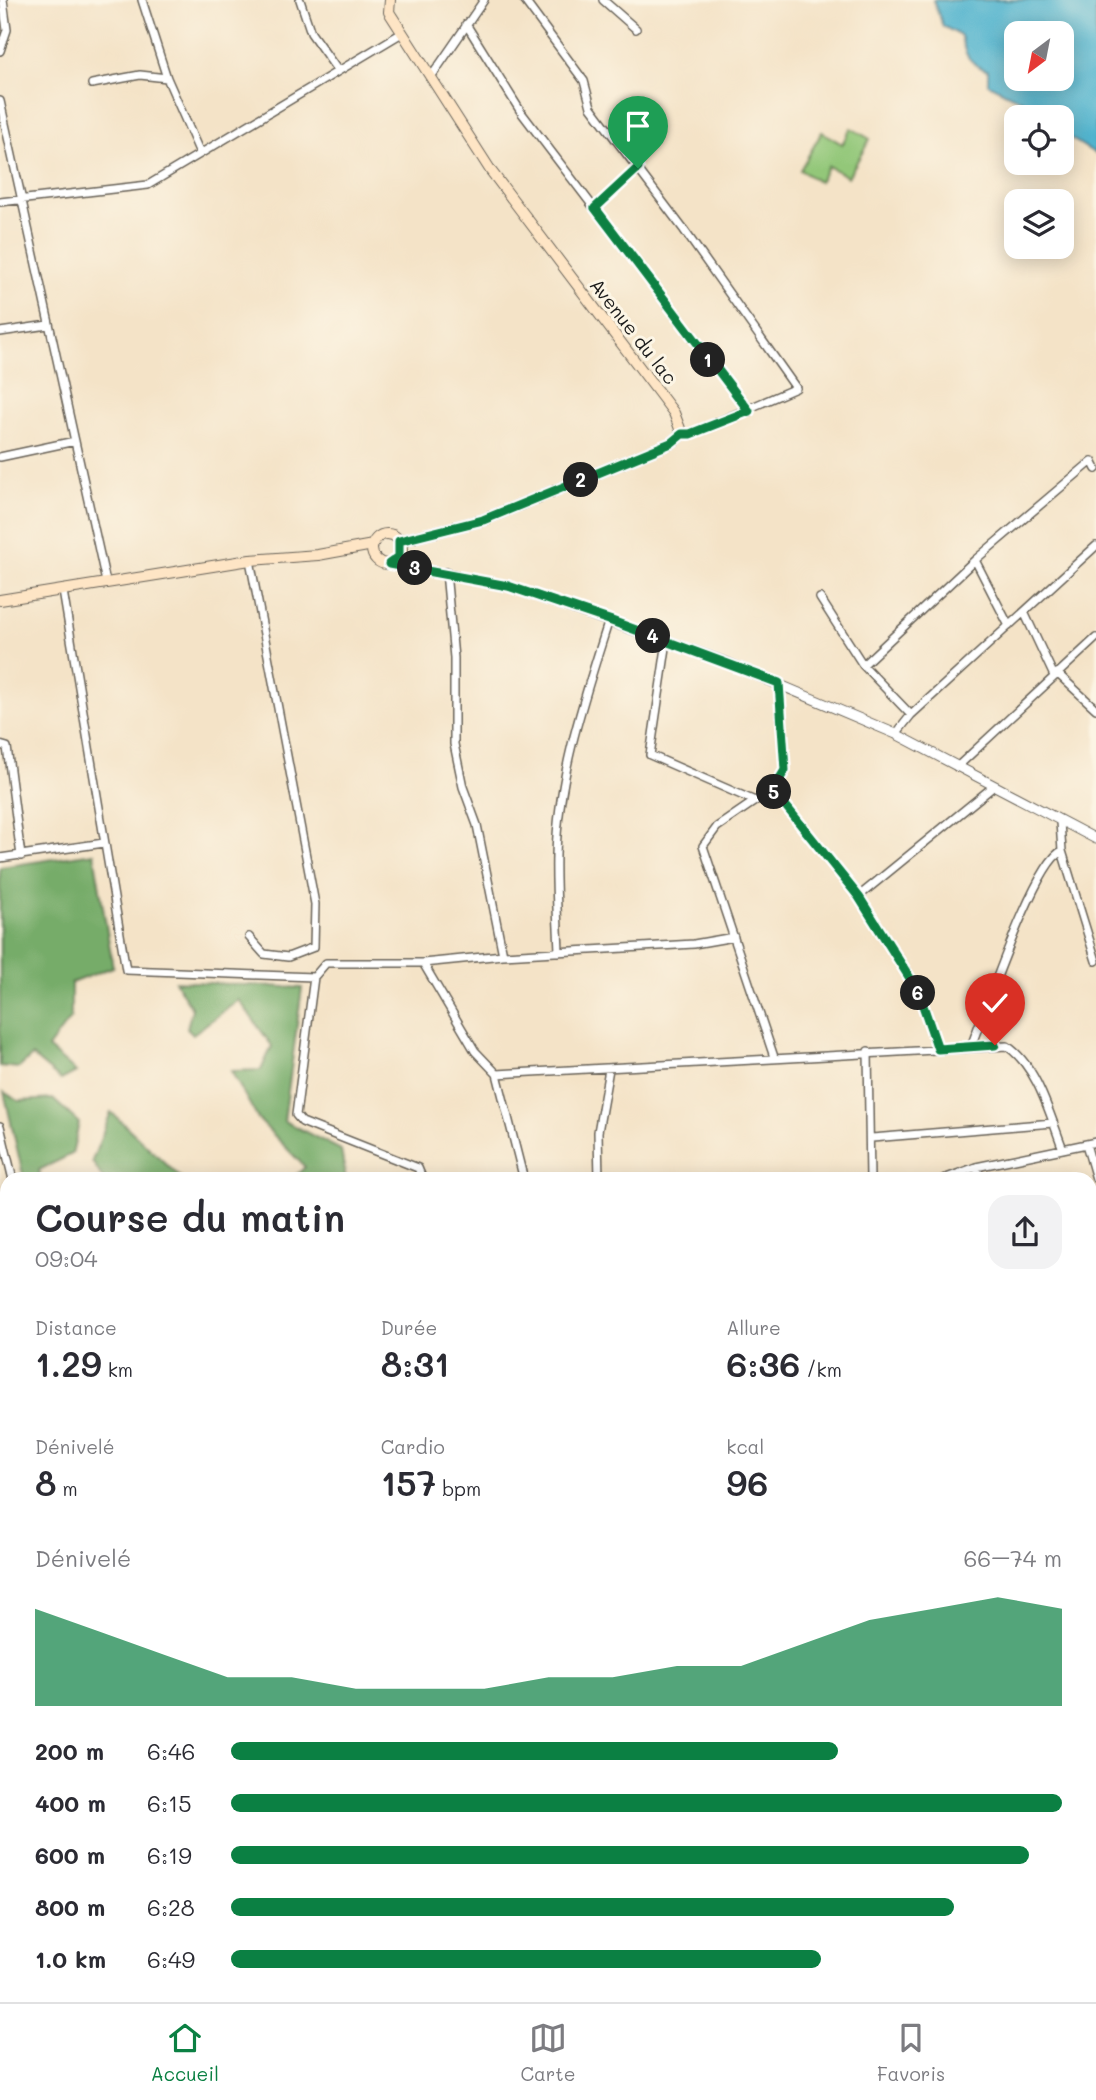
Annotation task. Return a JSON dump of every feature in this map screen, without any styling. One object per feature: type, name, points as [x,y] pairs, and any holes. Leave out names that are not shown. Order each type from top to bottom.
[{"type":"main road","name":"Avenue du lac","points":[[390,0],[389,12],[491,171],[674,413],[682,434]]},
{"type":"main road","points":[[0,600],[250,560],[318,555],[373,545],[385,535],[399,541],[483,520],[671,443],[682,434]]},
{"type":"main road","points":[[373,545],[377,560],[389,564],[399,557],[399,541]]},
{"type":"street","points":[[0,51],[7,30],[3,0]]},
{"type":"street","points":[[142,0],[167,78],[200,153]]},
{"type":"street","points":[[300,0],[311,33],[338,71]]},
{"type":"street","points":[[431,77],[484,0]]},
{"type":"street","points":[[524,0],[583,81],[591,107],[796,388],[749,411],[690,434],[682,434]]},
{"type":"street","points":[[603,0],[636,29]]},
{"type":"street","points":[[467,24],[521,112],[749,411]]},
{"type":"street","points":[[0,202],[148,185],[402,33]]},
{"type":"street","points":[[92,84],[141,75],[167,78]]},
{"type":"street","points":[[0,101],[106,582]]},
{"type":"street","points":[[595,208],[638,168]]},
{"type":"street","points":[[0,332],[48,324]]},
{"type":"street","points":[[0,457],[75,441]]},
{"type":"street","points":[[863,665],[975,560],[1092,461],[1096,469]]},
{"type":"street","points":[[896,734],[911,715],[1096,546]]},
{"type":"street","points":[[249,937],[264,954],[288,957],[314,947],[316,937],[315,904],[250,560]]},
{"type":"street","points":[[975,560],[1009,626]]},
{"type":"street","points":[[389,564],[446,572],[508,586],[779,683],[896,734],[1096,839]]},
{"type":"street","points":[[446,572],[454,658],[454,744],[463,787],[477,825],[503,954]]},
{"type":"street","points":[[63,591],[126,971],[314,977]]},
{"type":"street","points":[[820,598],[863,665],[911,715]]},
{"type":"street","points":[[1024,612],[1055,675],[1096,709]]},
{"type":"street","points":[[559,952],[556,854],[564,789],[574,737],[609,620]]},
{"type":"street","points":[[957,767],[1096,638]]},
{"type":"street","points":[[667,641],[650,755],[755,801]]},
{"type":"street","points":[[774,1057],[703,846],[717,827],[773,790],[785,770],[779,683]]},
{"type":"street","points":[[0,744],[7,747],[20,856]]},
{"type":"street","points":[[859,897],[994,786]]},
{"type":"street","points":[[773,790],[859,897],[918,991],[938,1049]]},
{"type":"street","points":[[1060,822],[1062,852],[1096,961]]},
{"type":"street","points":[[0,858],[104,843]]},
{"type":"street","points":[[971,1046],[1025,910],[1052,858],[1062,852]]},
{"type":"street","points":[[420,1172],[418,1168],[302,1122],[296,1115],[314,977],[326,962],[423,962],[503,954],[694,944],[734,937]]},
{"type":"street","points":[[423,962],[475,1051],[497,1073],[522,1172]]},
{"type":"street","points":[[497,1073],[609,1069],[995,1045],[1013,1050],[1039,1088],[1063,1149]]},
{"type":"street","points":[[868,1051],[872,1138],[870,1172]]},
{"type":"street","points":[[599,1172],[598,1132],[609,1069]]},
{"type":"street","points":[[872,1138],[1053,1123]]},
{"type":"street","points":[[0,1126],[11,1172]]},
{"type":"street","points":[[963,1172],[1096,1142]]},
{"type":"street","points":[[1086,1144],[1094,1172]]},
{"type":"street","points":[[976,1167],[978,1172]]},
{"type":"green space","points":[[851,128],[870,139],[848,177],[828,166],[819,182],[800,170],[822,132],[842,144]]},
{"type":"green space","points":[[94,853],[113,967],[71,983],[71,1017],[48,1048],[76,1072],[61,1080],[32,1056],[19,1068],[0,1066],[0,867]]},
{"type":"green space","points":[[175,981],[302,988],[284,1121],[341,1150],[345,1172],[300,1172],[305,1167],[258,1119],[231,1071],[261,1070],[272,1046],[239,1000],[193,1034],[187,1028],[192,1009]]},
{"type":"green space","points":[[4,1092],[19,1101],[53,1099],[79,1123],[72,1154],[39,1172],[22,1172]]},
{"type":"green space","points":[[111,1112],[175,1172],[99,1172],[92,1161]]},
{"type":"water","points":[[933,0],[1096,0],[1096,154],[1074,140],[1074,105],[1031,105],[988,84],[988,71],[969,58],[961,36],[943,26]]},
{"type":"route","points":[[638,168],[595,208],[749,411],[690,434],[682,434],[671,443],[483,520],[399,541],[402,549],[399,557],[389,564],[446,572],[508,586],[779,683],[785,773],[773,790],[859,897],[905,969],[918,991],[938,1049],[995,1045]]}]
